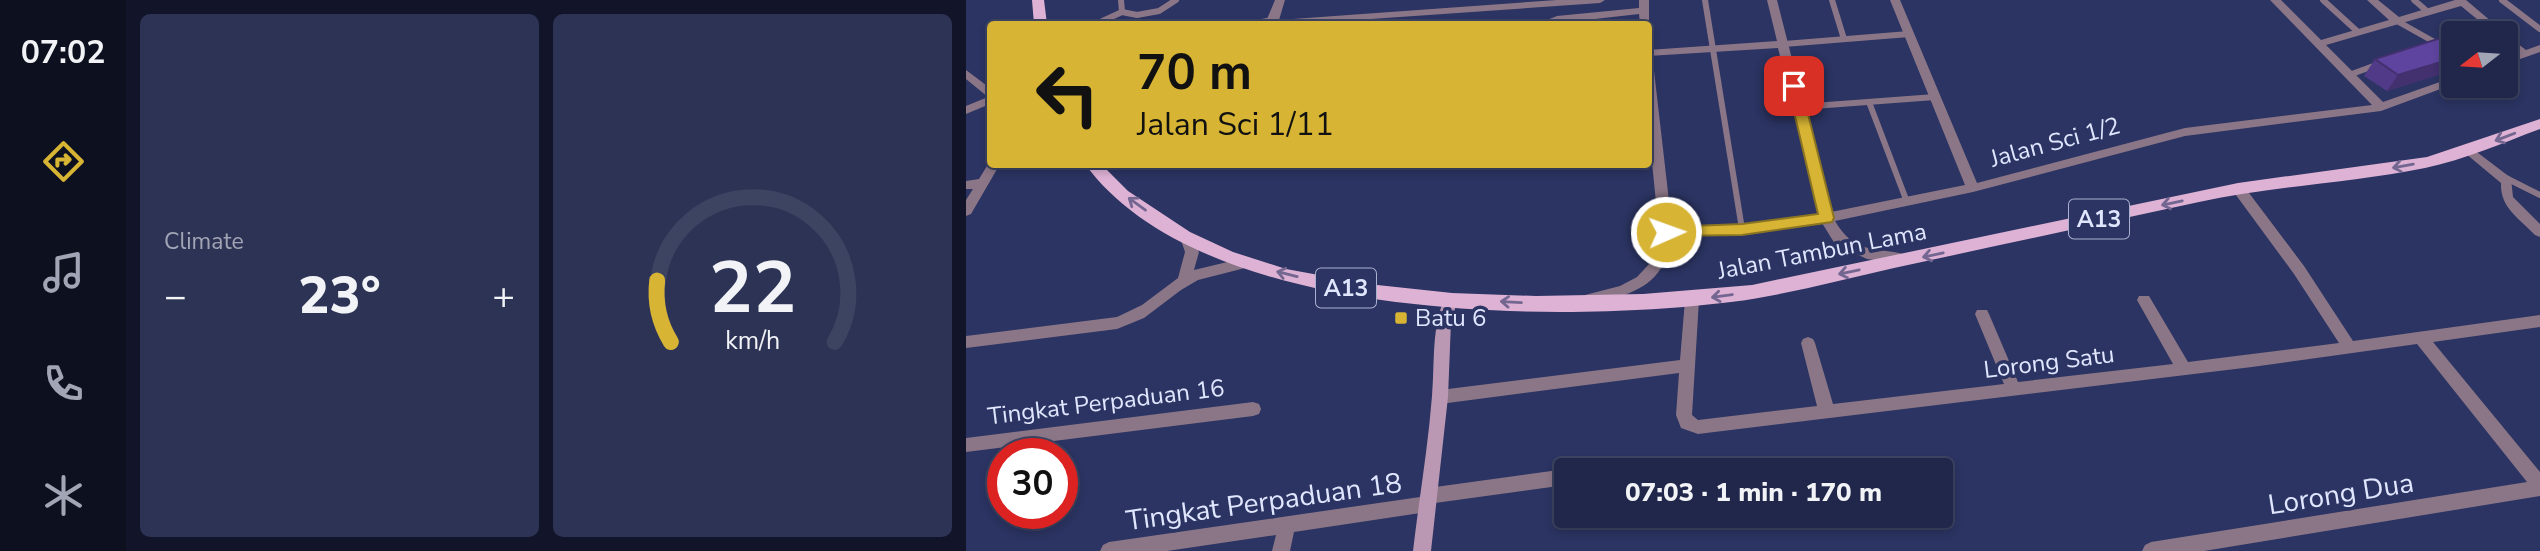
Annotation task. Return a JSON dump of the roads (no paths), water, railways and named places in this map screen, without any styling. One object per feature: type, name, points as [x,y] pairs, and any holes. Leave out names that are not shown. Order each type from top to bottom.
[{"type":"main road","points":[[1024,0],[1039,20]]},
{"type":"main road","points":[[1038,0],[1039,20]]},
{"type":"main road","name":"Jalan Tambun Lama","points":[[1095,168],[1101,177],[1136,204],[1188,237],[1244,263],[1334,286],[1451,299],[1572,303],[1692,300],[1752,292],[2238,188],[2356,174],[2428,162],[2540,124]]},
{"type":"street","points":[[1276,21],[1272,20],[1280,0]]},
{"type":"street","points":[[1303,21],[1447,6],[1600,0]]},
{"type":"street","points":[[1772,0],[1826,218],[1840,241],[1867,254],[1906,260]]},
{"type":"street","points":[[1895,0],[1973,188]]},
{"type":"street","points":[[2275,0],[2381,107]]},
{"type":"street","points":[[2372,0],[2397,21]]},
{"type":"street","points":[[2318,44],[2461,1],[2485,21]]},
{"type":"street","points":[[1551,21],[1644,6]]},
{"type":"street","points":[[1652,53],[1784,44]]},
{"type":"street","points":[[2518,48],[2525,54]]},
{"type":"street","points":[[2518,57],[2540,48]]},
{"type":"street","points":[[966,73],[987,91]]},
{"type":"street","name":"Jalan Sci 1/2","points":[[1666,232],[1742,229],[1826,218],[1973,188],[2185,132],[2381,107],[2441,85]]},
{"type":"street","points":[[1572,303],[1624,290],[1642,281],[1656,265],[1666,232],[1652,100]]},
{"type":"street","points":[[966,110],[987,101]]},
{"type":"street","points":[[2469,150],[2507,181],[2507,197],[2540,232]]},
{"type":"street","points":[[966,211],[992,168]]},
{"type":"street","points":[[966,184],[984,183]]},
{"type":"street","points":[[2238,188],[2299,270],[2350,348]]},
{"type":"street","points":[[1184,281],[1192,252],[1188,237]]},
{"type":"street","points":[[966,342],[1117,323],[1137,318],[1184,281],[1219,268],[1244,263]]},
{"type":"street","points":[[1422,551],[1440,397],[1444,322],[1451,299]]},
{"type":"street","name":"Lorong Satu","points":[[1692,300],[1684,415],[1684,419],[1692,426],[2014,390],[2540,321]]},
{"type":"street","points":[[2144,300],[2183,368]]},
{"type":"street","points":[[1982,314],[2014,390]]},
{"type":"street","points":[[2421,338],[2540,487]]},
{"type":"street","points":[[1808,343],[1827,413]]},
{"type":"street","points":[[1440,397],[1689,365]]},
{"type":"street","name":"Tingkat Perpaduan 16","points":[[966,444],[1253,409]]},
{"type":"street","name":"Tingkat Perpaduan 18","points":[[1109,551],[1155,547],[1554,479]]},
{"type":"street","name":"Lorong Dua","points":[[2151,551],[2540,487]]},
{"type":"street","points":[[1281,551],[1287,525]]},
{"type":"lane","points":[[1121,0],[1122,12]]},
{"type":"lane","points":[[1122,12],[1130,15],[1148,14],[1167,8],[1176,0]]},
{"type":"lane","points":[[1705,0],[1742,229]]},
{"type":"lane","points":[[1832,0],[1844,39]]},
{"type":"lane","points":[[2323,0],[2358,32]]},
{"type":"lane","points":[[2414,0],[2428,12]]},
{"type":"lane","points":[[2502,0],[2540,29]]},
{"type":"lane","points":[[1109,21],[1122,12]]},
{"type":"lane","points":[[1267,21],[1272,20]]},
{"type":"lane","points":[[2397,21],[2441,46]]},
{"type":"lane","points":[[1784,44],[1909,34]]},
{"type":"lane","points":[[2424,48],[2441,42]]},
{"type":"lane","points":[[2349,75],[2387,61]]},
{"type":"lane","points":[[1800,107],[1935,97]]},
{"type":"lane","points":[[1869,102],[1907,202]]},
{"type":"lane","points":[[2502,176],[2540,195]]},
{"type":"place","name":"Batu 6","points":[[1401,318]]}]
